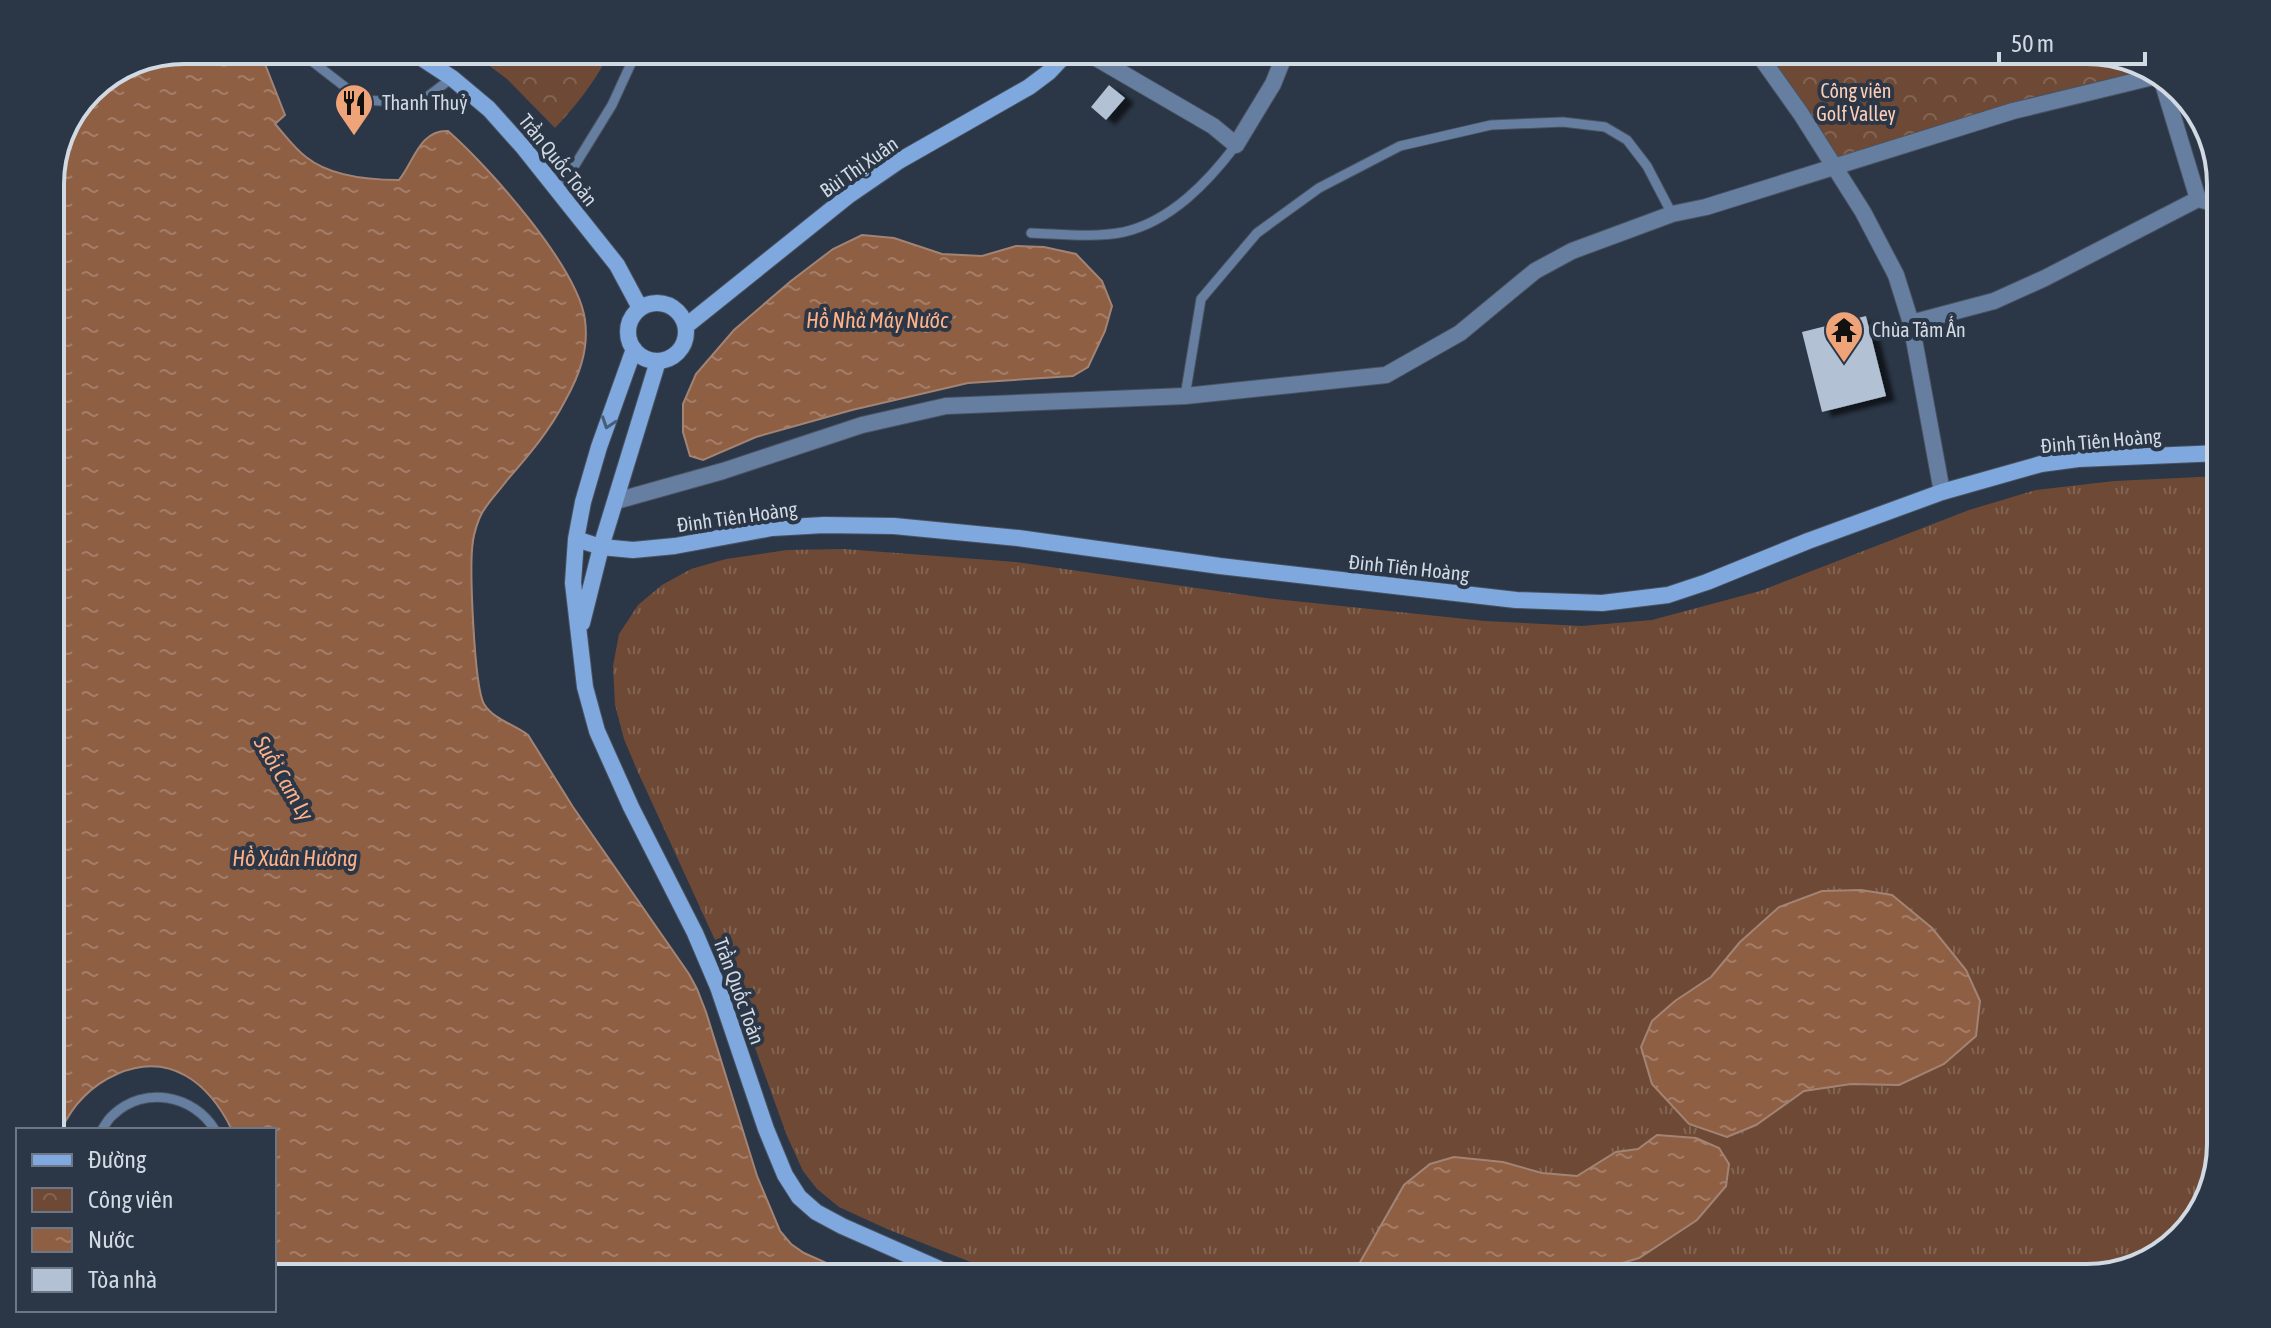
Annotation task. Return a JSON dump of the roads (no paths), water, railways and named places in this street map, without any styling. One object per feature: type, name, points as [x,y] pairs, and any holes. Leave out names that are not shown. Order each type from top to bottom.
[{"type":"main road","name":"Trần Quốc Toản","points":[[431,64],[489,109],[617,265],[640,308]]},
{"type":"main road","name":"Bùi Thị Xuân","points":[[686,326],[848,196],[899,161],[1029,87],[1057,64]]},
{"type":"main road","points":[[650,303],[670,305],[678,311],[686,326],[683,346],[667,359],[658,361],[641,356],[629,340],[630,320],[640,308],[650,303]]},
{"type":"main road","name":"Trần Quốc Toản","points":[[634,349],[599,447],[576,539],[573,583],[585,687],[597,731],[718,987],[766,1129],[785,1175],[799,1197],[816,1212],[929,1264]]},
{"type":"main road","name":"Trần Quốc Toản","points":[[579,632],[601,547],[658,361]]},
{"type":"main road","name":"Đinh Tiên Hoàng","points":[[576,539],[601,547],[633,550],[675,546],[772,528],[894,526],[1018,538],[1220,566],[1516,600],[1602,603],[1668,595],[1942,492],[2041,464],[2078,459],[2207,454]]},
{"type":"street","points":[[1106,64],[1213,126],[1236,145],[1273,84],[1281,64]]},
{"type":"street","points":[[1765,64],[1863,212],[1896,275],[1911,323],[1942,492]]},
{"type":"street","points":[[616,501],[723,471],[862,425],[946,406],[1185,396],[1386,375],[1460,333],[1535,271],[1572,251],[1672,214],[1706,207],[2013,111],[2145,79]]},
{"type":"street","points":[[2166,94],[2198,199]]},
{"type":"street","points":[[1911,323],[1994,301],[2198,199],[2207,201]]},
{"type":"lane","points":[[315,64],[362,100],[419,103],[452,78]]},
{"type":"lane","points":[[559,191],[612,105],[631,64]]},
{"type":"lane","points":[[1185,396],[1201,299],[1257,233],[1319,188],[1400,146],[1491,125],[1563,122],[1605,127],[1627,140],[1647,166],[1672,214]]},
{"type":"lane","points":[[1031,233],[1116,233],[1143,226],[1176,207],[1214,174],[1236,145]]},
{"type":"lane","points":[[103,1128],[112,1115],[130,1103],[151,1097],[172,1097],[192,1105],[214,1128]]},
{"type":"water","name":"Hồ Xuân Hương","points":[[184,64],[265,64],[285,115],[275,124],[302,153],[327,169],[363,178],[399,180],[424,141],[438,132],[448,131],[486,168],[529,219],[549,246],[579,298],[585,320],[586,342],[575,382],[546,432],[485,509],[474,534],[472,598],[480,693],[493,714],[528,735],[573,807],[689,974],[706,1012],[757,1176],[780,1231],[804,1253],[829,1264],[276,1264],[276,1128],[231,1128],[212,1098],[199,1086],[171,1069],[154,1066],[136,1068],[107,1079],[83,1097],[64,1125],[64,176],[68,153],[76,131],[89,111],[105,94],[138,73],[161,66]]},
{"type":"water","name":"Hồ Nhà Máy Nước","points":[[862,235],[894,238],[942,254],[982,256],[1016,246],[1044,247],[1076,254],[1102,281],[1112,306],[1105,331],[1088,367],[1073,376],[968,383],[852,410],[756,437],[703,460],[690,456],[683,432],[683,404],[696,374],[734,330],[791,281],[833,249]]},
{"type":"water","points":[[1861,890],[1892,895],[1932,928],[1966,970],[1980,1001],[1976,1036],[1944,1064],[1899,1085],[1851,1084],[1804,1091],[1756,1125],[1727,1137],[1689,1124],[1652,1084],[1641,1047],[1652,1021],[1711,977],[1740,942],[1779,907],[1822,891]]},
{"type":"water","points":[[1657,1135],[1696,1138],[1719,1148],[1729,1164],[1726,1186],[1697,1220],[1639,1258],[1619,1264],[1359,1264],[1404,1185],[1430,1164],[1454,1157],[1503,1162],[1542,1173],[1577,1176],[1616,1152],[1638,1149]]},
{"type":"place","name":"Thanh Thuỷ","points":[[354,137]]},
{"type":"place","name":"Chùa Tâm Ấn","points":[[1844,364]]},
{"type":"park label","name":"Công viên Golf Valley","points":[[1856,102]]},
{"type":"water label","name":"Suối Cam Ly","points":[[284,778]]}]
